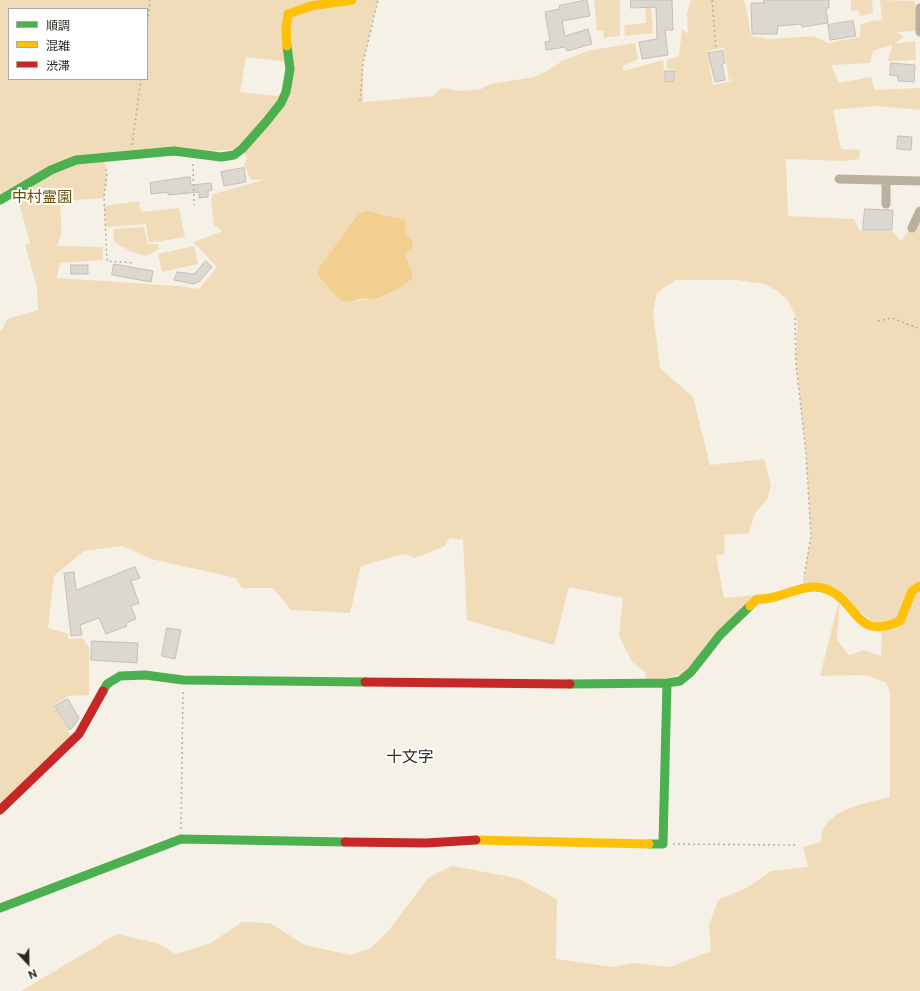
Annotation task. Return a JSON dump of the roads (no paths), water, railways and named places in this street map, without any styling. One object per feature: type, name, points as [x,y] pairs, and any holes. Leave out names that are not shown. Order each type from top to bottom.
[{"type":"street","points":[[0,200],[51,170],[76,160],[131,156],[174,150],[221,157],[234,155],[242,149],[285,97],[291,80],[284,26],[288,14],[298,9],[352,0]]},
{"type":"street","points":[[920,8],[920,32]]},
{"type":"street","points":[[839,179],[920,181]]},
{"type":"street","points":[[886,181],[886,204]]},
{"type":"street","points":[[912,228],[920,211]]},
{"type":"street","points":[[0,810],[79,734],[107,684],[120,676],[145,675],[183,680],[667,684],[680,681],[691,672],[720,635],[757,599],[764,601],[802,586],[825,588],[840,596],[864,623],[882,628],[900,621],[912,591],[920,586]]},
{"type":"street","points":[[0,908],[181,838],[426,843],[485,840],[663,844],[667,684]]},
{"type":"district","name":"十文字","points":[[410,757]]},
{"type":"park label","name":"中村霊園","points":[[42,197]]}]
